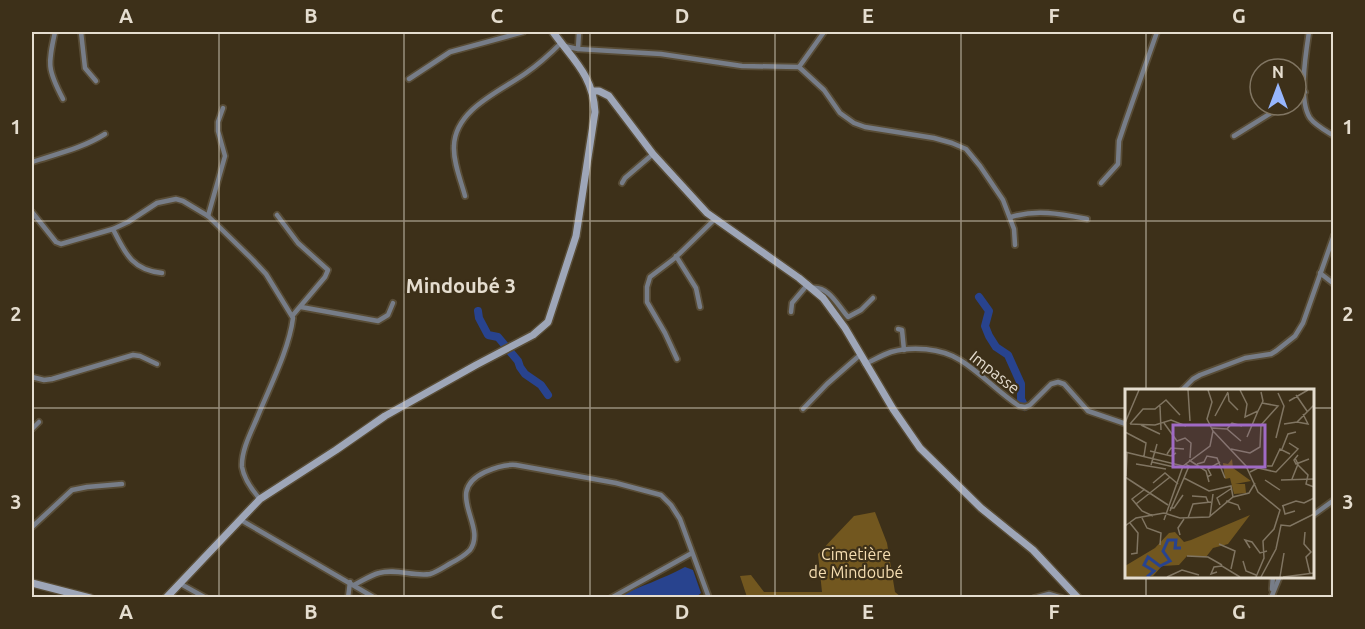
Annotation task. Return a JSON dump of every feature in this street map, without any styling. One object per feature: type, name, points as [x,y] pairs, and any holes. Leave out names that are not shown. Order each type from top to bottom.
[{"type":"street","points":[[55,32],[49,69],[63,99]]},
{"type":"street","points":[[81,32],[85,68],[96,81]]},
{"type":"street","points":[[409,79],[450,52],[523,32]]},
{"type":"street","points":[[166,597],[260,499],[385,416],[533,335],[548,322],[575,244],[595,121],[593,91],[587,78],[553,32]]},
{"type":"street","points":[[578,49],[579,32]]},
{"type":"street","points":[[799,67],[824,32]]},
{"type":"street","points":[[1101,183],[1118,164],[1122,132],[1157,32]]},
{"type":"street","points":[[1306,57],[1309,32]]},
{"type":"street","points":[[562,44],[578,49],[661,54],[742,66],[799,67],[824,90],[840,113],[854,123],[934,138],[966,149],[994,185],[1011,217],[1015,245]]},
{"type":"street","points":[[465,196],[454,150],[455,139],[462,124],[473,110],[562,44]]},
{"type":"street","points":[[593,91],[609,96],[653,154],[696,202],[715,219],[810,286],[833,310],[920,448],[981,508],[1033,550],[1078,597]]},
{"type":"street","points":[[208,216],[218,173],[225,156],[218,131],[218,122],[223,108]]},
{"type":"street","points":[[1308,108],[1310,118],[1334,136]]},
{"type":"street","points":[[1234,136],[1265,117]]},
{"type":"street","points":[[32,162],[87,144],[105,134]]},
{"type":"street","points":[[622,183],[653,154]]},
{"type":"street","points":[[32,213],[58,244],[113,229],[151,206],[176,199],[208,216],[266,274],[293,315],[293,320],[274,377],[250,433],[243,459],[248,482],[260,499]]},
{"type":"street","points":[[1011,217],[1044,212],[1087,219]]},
{"type":"street","points":[[277,215],[298,243],[328,270],[325,277],[293,315]]},
{"type":"street","points":[[677,359],[646,295],[650,277],[715,219]]},
{"type":"street","points":[[113,229],[126,254],[133,262],[150,272],[162,273]]},
{"type":"street","points":[[1183,389],[1200,375],[1245,358],[1271,354],[1295,336],[1304,323],[1334,235]]},
{"type":"street","points":[[676,256],[696,288],[700,307]]},
{"type":"street","points":[[1320,273],[1334,284]]},
{"type":"street","points":[[810,286],[824,289],[848,317],[861,310],[873,298]]},
{"type":"street","points":[[791,312],[792,303],[810,286]]},
{"type":"street","points":[[301,307],[378,321],[388,315],[393,303]]},
{"type":"street","points":[[898,329],[902,330],[904,350]]},
{"type":"street","name":"Impasse","points":[[866,364],[891,352],[904,350],[930,350],[944,353],[958,359],[1019,406],[1030,405],[1051,384],[1058,382],[1064,384],[1088,411],[1125,424]]},
{"type":"street","points":[[32,377],[52,379],[133,355],[157,364]]},
{"type":"street","points":[[802,409],[860,356]]},
{"type":"street","points":[[32,429],[39,422]]},
{"type":"street","points":[[352,583],[379,573],[430,574],[464,555],[471,549],[474,531],[466,501],[466,492],[470,483],[477,476],[502,465],[508,465],[550,469],[661,495],[680,519],[709,597]]},
{"type":"street","points":[[32,527],[72,490],[122,484]]},
{"type":"street","points":[[1314,515],[1334,500]]},
{"type":"street","points":[[241,520],[375,597]]},
{"type":"street","points":[[611,597],[692,553]]},
{"type":"street","points":[[1271,594],[1273,578]]},
{"type":"street","points":[[1271,594],[1279,578]]},
{"type":"street","points":[[32,583],[90,597]]},
{"type":"street","points":[[179,583],[206,597]]},
{"type":"street","points":[[348,597],[352,583]]},
{"type":"street","points":[[1034,597],[1049,594],[1062,597]]},
{"type":"green space","name":"Cimetière de Mindoubé","points":[[875,512],[887,543],[895,592],[901,597],[747,597],[740,576],[751,575],[764,592],[822,592],[818,554],[854,516]]},
{"type":"water","points":[[685,567],[693,570],[701,593],[696,597],[618,597],[668,575]]},
{"type":"waterway","points":[[979,297],[989,311],[985,326],[989,336],[996,347],[1008,355],[1021,384],[1021,399],[1025,407]]},
{"type":"waterway","points":[[478,311],[488,335],[498,337],[518,361],[525,374],[541,385],[548,395]]},
{"type":"district","name":"Mindoubé 3","points":[[461,285]]}]
